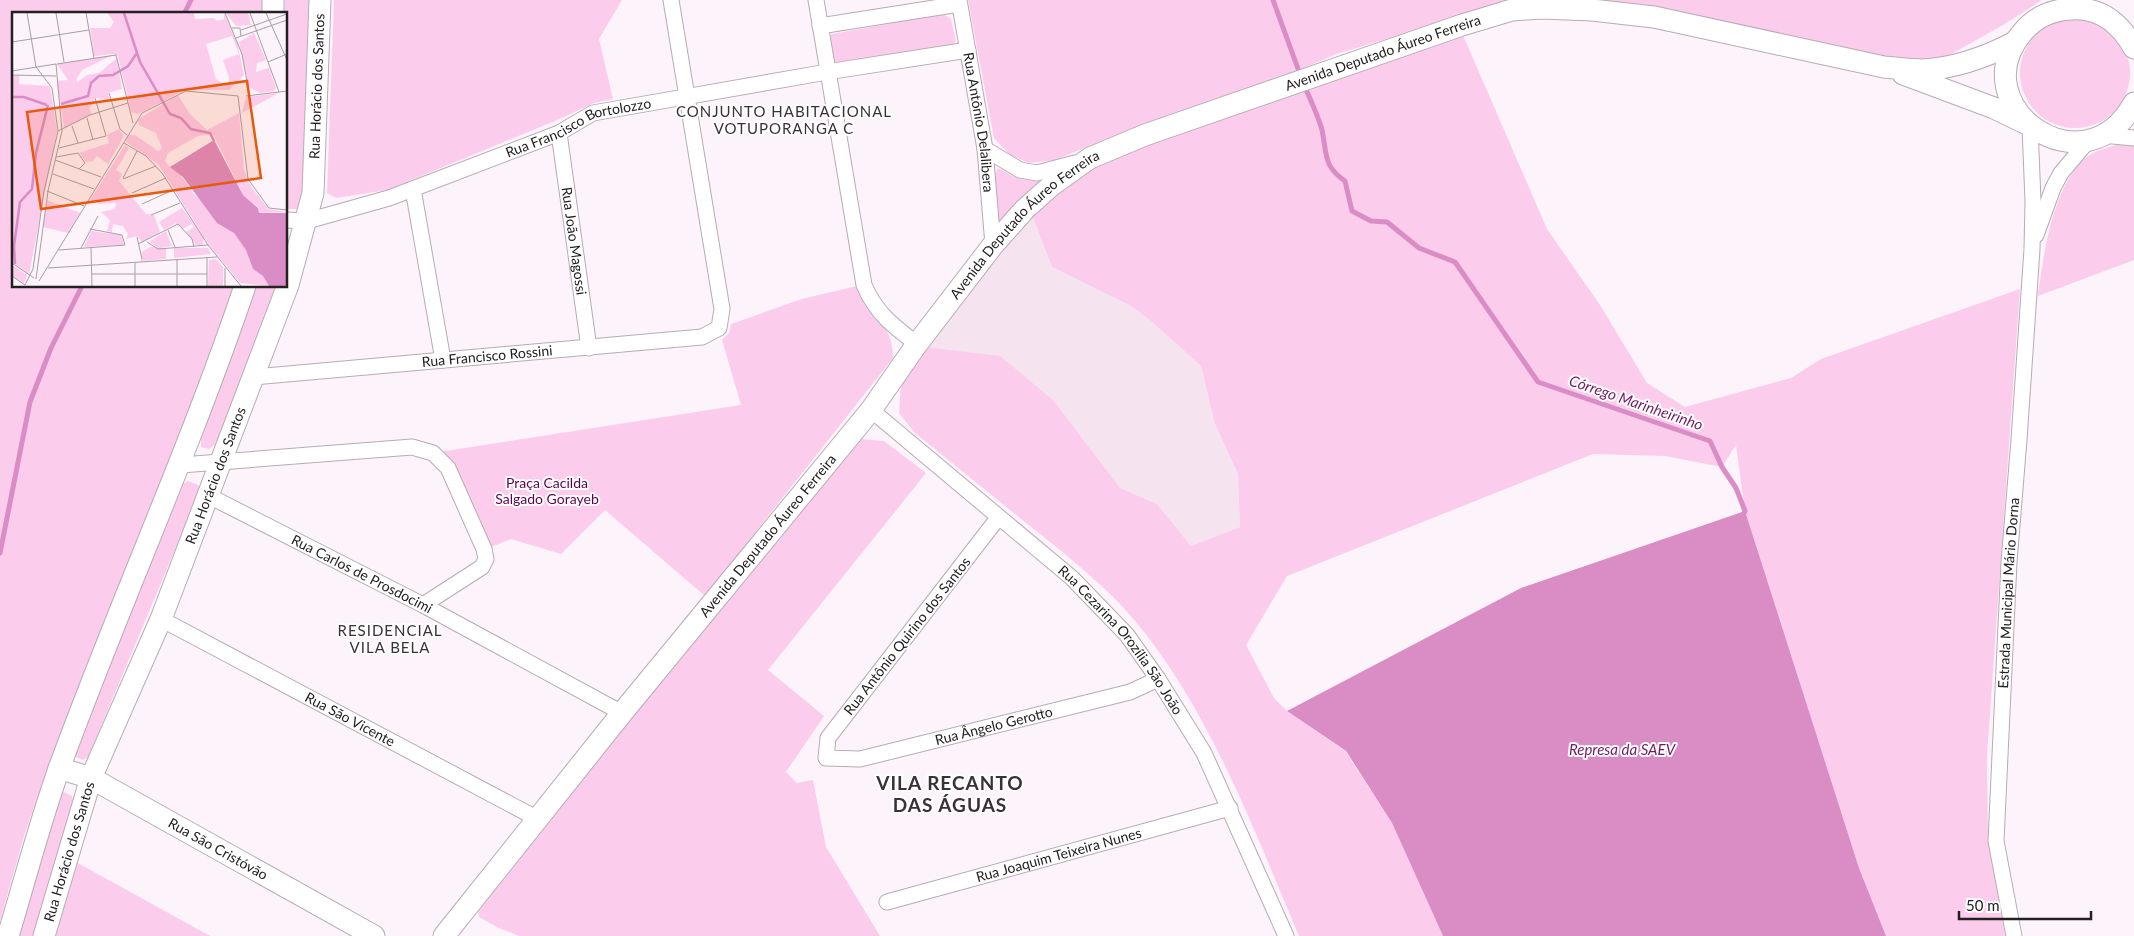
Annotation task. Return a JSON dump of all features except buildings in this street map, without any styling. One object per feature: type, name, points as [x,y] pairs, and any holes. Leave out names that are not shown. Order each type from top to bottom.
[{"type":"main road","name":"Rua Horácio dos Santos","points":[[288,285],[296,221],[313,193],[316,152],[320,0]]},
{"type":"main road","points":[[2028,125],[2009,98],[2005,70],[2013,43],[2031,22],[2065,5],[2081,8],[2106,16],[2125,32],[2134,48]]},
{"type":"main road","name":"Avenida Deputado Áureo Ferreira","points":[[444,936],[622,713],[870,410],[917,344],[993,246],[1025,209],[1052,185],[1090,158],[1145,135],[1490,15],[1512,10],[1541,8],[1592,10],[1654,17],[1884,67],[1923,70],[1954,65],[1997,51],[2013,43]]},
{"type":"main road","name":"Avenida Deputado Áureo Ferreira","points":[[1884,67],[1994,108],[2028,125],[2048,138],[2068,142],[2095,138]]},
{"type":"main road","points":[[2095,138],[2116,127],[2128,115],[2134,103]]},
{"type":"main road","points":[[8,936],[59,768],[181,465],[245,288]]},
{"type":"main road","name":"Rua Horácio dos Santos","points":[[44,936],[91,778],[161,618],[287,288]]},
{"type":"main road","name":"Rua São Cristóvão","points":[[59,768],[91,778],[374,936]]},
{"type":"street","points":[[671,0],[688,96]]},
{"type":"street","points":[[816,0],[826,72],[864,285],[872,302],[891,324],[917,344]]},
{"type":"street","points":[[820,26],[959,2]]},
{"type":"street","name":"Rua Antônio Delalibera","points":[[959,2],[985,149],[993,246]]},
{"type":"street","name":"Rua Francisco Bortolozzo","points":[[296,221],[389,198],[559,133],[593,113],[826,72],[968,50]]},
{"type":"street","name":"Rua Francisco Rossini","points":[[253,377],[702,337],[719,328],[722,310],[688,96]]},
{"type":"street","points":[[2028,125],[2033,201],[2032,249]]},
{"type":"street","name":"Rua João Magossi","points":[[559,133],[589,348]]},
{"type":"street","points":[[2032,249],[2053,188],[2061,173],[2095,138],[2134,138]]},
{"type":"street","points":[[985,149],[1020,170],[1037,173],[1090,158]]},
{"type":"street","points":[[413,189],[443,360]]},
{"type":"street","name":"Estrada Municipal Mário Dorna","points":[[2014,936],[1996,841],[2009,562],[2020,440],[2032,249]]},
{"type":"street","name":"Rua Cezarina Orozília São João","points":[[870,410],[1072,578],[1127,635],[1158,679],[1204,753],[1230,808],[1282,935]]},
{"type":"street","points":[[181,465],[412,447],[433,453],[448,468],[484,549],[486,559],[482,567],[423,605]]},
{"type":"street","name":"Rua Carlos de Prosdocimi","points":[[207,495],[423,605],[622,713]]},
{"type":"street","name":"Rua Antônio Quirino dos Santos","points":[[826,758],[828,738],[998,518]]},
{"type":"street","name":"Rua São Vicente","points":[[161,618],[538,819]]},
{"type":"street","name":"Rua Ângelo Gerotto","points":[[826,758],[860,759],[1130,692],[1158,679]]},
{"type":"street","name":"Rua Joaquim Teixeira Nunes","points":[[887,902],[1230,808]]},
{"type":"shaded area","points":[[1032,215],[1052,267],[1131,306],[1151,321],[1201,366],[1215,424],[1238,474],[1240,527],[1191,546],[1157,504],[1120,488],[1054,401],[924,347],[999,252]]},
{"type":"green space","points":[[0,0],[266,0],[265,12],[12,12],[12,288],[236,288],[44,778],[25,833],[0,921]]},
{"type":"green space","points":[[285,0],[310,0],[306,151],[302,195],[297,209],[288,209],[288,12],[284,12]]},
{"type":"green space","points":[[334,0],[622,0],[599,39],[613,99],[594,103],[387,190],[336,198],[327,193]]},
{"type":"green space","points":[[968,0],[2042,0],[2003,25],[1946,57],[1917,60],[1887,57],[1717,23],[1488,9],[1336,54],[1282,78],[1141,125],[1055,160],[1029,163],[1010,155],[994,138]]},
{"type":"green space","points":[[943,14],[951,19],[956,41],[952,46],[838,63],[831,60],[827,38],[832,34]]},
{"type":"green space","points":[[2075,18],[2096,23],[2114,34],[2125,52],[2130,73],[2125,94],[2114,112],[2096,123],[2075,128],[2054,123],[2036,112],[2025,94],[2020,73],[2025,52],[2036,34],[2054,23]]},
{"type":"green space","points":[[1462,33],[1547,229],[1600,305],[1647,383],[1685,407],[1791,378],[1821,359],[2020,289],[1987,756],[1988,840],[2005,936],[1886,936],[1859,868],[1745,511],[1736,445],[1722,467],[1665,456],[1593,454],[1287,576],[1246,645],[1274,698],[1287,711],[1345,751],[1392,823],[1443,936],[1299,936],[1247,814],[1208,733],[1162,657],[1136,622],[1088,573],[915,433],[899,413],[901,384],[924,347],[1000,356],[1054,401],[1120,488],[1157,504],[1191,546],[1240,527],[1238,474],[1215,424],[1201,366],[1151,321],[1131,306],[1052,267],[1032,215],[1058,188],[1094,166],[1146,141]]},
{"type":"green space","points":[[2120,144],[2134,145],[2134,260],[2038,296],[2050,227],[2055,209],[2070,177],[2079,164],[2092,153]]},
{"type":"green space","points":[[998,168],[1017,178],[1039,181],[1036,188],[996,226],[993,178]]},
{"type":"green space","name":"Praça Cacilda Salgado Gorayeb","points":[[857,286],[867,305],[885,327],[892,346],[893,358],[705,596],[605,510],[561,554],[511,539],[491,547],[439,452],[741,405],[722,340],[729,333],[731,324],[802,299]]},
{"type":"green space","points":[[255,288],[275,288],[218,442],[209,449],[201,447],[201,438]]},
{"type":"green space","points":[[861,439],[884,441],[926,473],[768,670],[824,716],[786,772],[797,783],[813,780],[826,847],[880,936],[519,936],[479,917],[478,912],[718,607]]},
{"type":"green space","points":[[188,481],[198,485],[200,490],[88,757],[83,760],[74,756],[181,485]]},
{"type":"green space","points":[[64,792],[72,796],[75,804],[36,936],[17,936],[58,796]]},
{"type":"green space","points":[[76,862],[210,936],[54,936]]},
{"type":"water","name":"Represa da SAEV","points":[[1745,511],[1859,868],[1886,936],[1443,936],[1392,823],[1346,751],[1287,711],[1521,588]]},
{"type":"waterway","points":[[185,12],[191,0]]},
{"type":"waterway","name":"Córrego Marinheirinho","points":[[1273,0],[1301,77]]},
{"type":"waterway","name":"Córrego Marinheirinho","points":[[1304,85],[1322,130],[1329,165],[1345,181],[1352,211],[1371,221],[1387,222],[1419,248],[1455,262],[1538,382],[1710,441],[1722,467],[1736,488],[1745,511],[1743,516]]},
{"type":"waterway","points":[[0,553],[30,402],[51,348],[81,288]]},
{"type":"district","name":"CONJUNTO HABITACIONAL VOTUPORANGA C","points":[[784,120]]},
{"type":"district","name":"RESIDENCIAL VILA BELA","points":[[390,640]]},
{"type":"district","name":"VILA RECANTO DAS ÁGUAS","points":[[950,794]]}]
